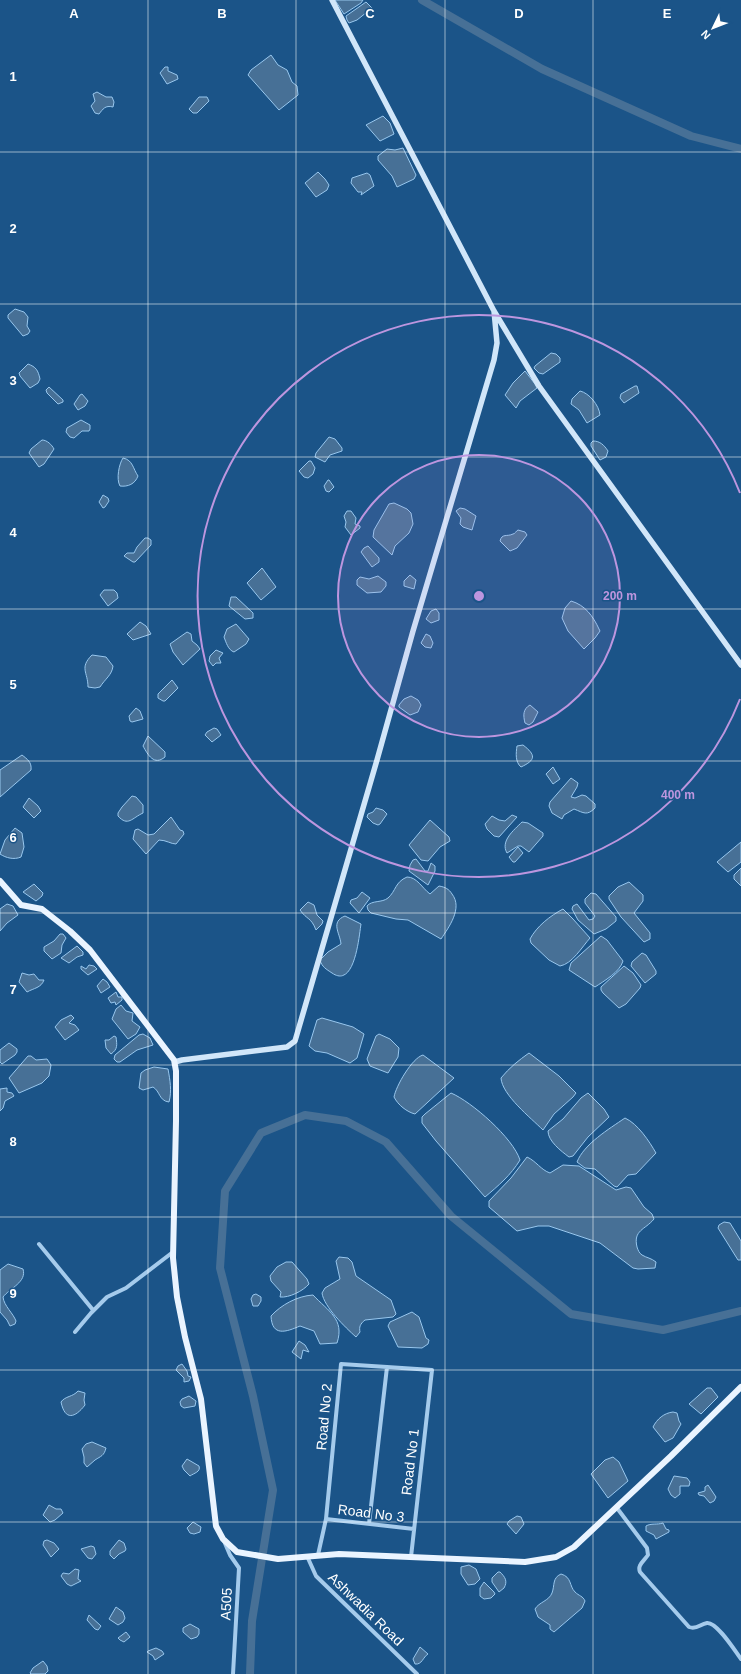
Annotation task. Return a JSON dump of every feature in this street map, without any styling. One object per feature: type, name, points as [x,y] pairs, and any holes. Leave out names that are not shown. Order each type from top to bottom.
[{"type":"main road","points":[[332,0],[494,311],[539,386],[741,665]]},
{"type":"main road","points":[[175,1062],[288,1047],[295,1042],[415,623],[494,360],[497,343],[494,311]]},
{"type":"main road","points":[[0,881],[21,905],[42,909],[70,931],[90,950],[175,1062],[176,1121],[173,1252],[177,1297],[183,1331],[201,1399],[216,1526],[223,1539],[237,1552],[278,1559],[340,1554],[526,1562],[556,1557],[574,1547],[617,1508],[741,1386]]},
{"type":"street","points":[[39,1244],[93,1310]]},
{"type":"street","points":[[75,1332],[93,1310],[107,1297],[126,1288],[173,1252]]},
{"type":"street","name":"Road No 2","points":[[326,1519],[340,1364],[387,1367]]},
{"type":"street","points":[[369,1524],[387,1367]]},
{"type":"street","name":"Road No 1","points":[[387,1367],[432,1370],[411,1557]]},
{"type":"street","points":[[617,1508],[647,1548],[648,1555],[638,1568],[640,1572],[689,1627],[696,1628],[706,1623],[712,1623],[741,1659]]},
{"type":"street","points":[[318,1555],[326,1519]]},
{"type":"street","name":"Road No 3","points":[[326,1519],[414,1529]]},
{"type":"street","name":"A505","points":[[223,1539],[230,1555],[239,1568],[233,1674]]},
{"type":"street","name":"Ashwadia Road","points":[[307,1556],[316,1576],[417,1674]]},
{"type":"water","points":[[335,0],[363,0],[361,3],[344,14]]},
{"type":"water","points":[[366,2],[372,8],[357,20],[349,23],[346,16]]},
{"type":"water","points":[[271,55],[278,65],[287,70],[292,82],[297,86],[298,95],[279,110],[248,75],[251,70]]},
{"type":"water","points":[[165,67],[168,67],[168,71],[177,75],[178,79],[167,84],[160,73]]},
{"type":"water","points":[[97,92],[106,97],[112,97],[114,102],[113,107],[106,107],[99,114],[95,113],[91,106],[95,101],[93,94]]},
{"type":"water","points":[[199,97],[207,97],[209,101],[197,113],[193,113],[189,109]]},
{"type":"water","points":[[383,116],[390,123],[394,134],[380,141],[366,125]]},
{"type":"water","points":[[403,148],[416,175],[414,179],[397,187],[392,176],[378,160],[378,156],[387,149],[395,150]]},
{"type":"water","points":[[318,172],[329,185],[327,190],[316,197],[305,183]]},
{"type":"water","points":[[367,173],[370,175],[374,186],[361,195],[362,192],[358,192],[351,183],[352,178]]},
{"type":"water","points":[[15,309],[24,312],[28,317],[27,326],[30,331],[28,334],[23,336],[8,318],[8,315]]},
{"type":"water","points":[[551,353],[556,354],[560,358],[560,362],[543,374],[539,373],[534,368],[535,366]]},
{"type":"water","points":[[28,364],[36,369],[40,379],[38,383],[30,388],[19,373]]},
{"type":"water","points":[[525,371],[537,388],[520,401],[516,408],[505,395],[513,383]]},
{"type":"water","points":[[637,386],[639,393],[624,403],[620,398],[621,394]]},
{"type":"water","points":[[49,387],[63,400],[63,402],[58,404],[47,393],[46,390]]},
{"type":"water","points":[[580,391],[587,394],[596,404],[600,415],[587,423],[579,410],[571,404],[572,399]]},
{"type":"water","points":[[82,394],[88,401],[85,406],[78,410],[74,404]]},
{"type":"water","points":[[81,420],[90,425],[89,431],[82,431],[74,438],[70,437],[66,432],[67,428]]},
{"type":"water","points":[[329,437],[335,439],[342,448],[342,451],[330,455],[325,462],[315,457],[316,453]]},
{"type":"water","points":[[42,440],[49,443],[54,449],[44,464],[39,467],[29,453],[31,449]]},
{"type":"water","points":[[593,441],[600,443],[605,447],[608,451],[606,457],[600,460],[591,446]]},
{"type":"water","points":[[123,458],[131,463],[138,476],[133,483],[120,486],[118,476]]},
{"type":"water","points":[[309,461],[311,461],[315,468],[313,474],[308,478],[304,477],[299,471]]},
{"type":"water","points":[[328,480],[334,487],[329,492],[326,491],[324,486]]},
{"type":"water","points":[[103,495],[108,498],[109,501],[103,508],[99,502]]},
{"type":"water","points":[[394,503],[407,509],[411,513],[413,524],[409,533],[395,546],[392,555],[373,537],[374,530],[389,504]]},
{"type":"water","points":[[460,508],[465,509],[476,516],[472,530],[463,527],[460,524],[461,518],[456,511]]},
{"type":"water","points":[[347,511],[351,511],[356,518],[355,524],[360,526],[360,528],[351,535],[345,527],[346,522],[344,516]]},
{"type":"water","points":[[518,530],[525,532],[527,535],[517,548],[510,551],[500,541],[503,536],[514,534]]},
{"type":"water","points":[[145,538],[151,540],[151,545],[135,562],[124,556],[127,553],[134,553]]},
{"type":"water","points":[[368,546],[379,558],[379,562],[372,567],[361,552]]},
{"type":"water","points":[[262,568],[276,587],[261,600],[247,583]]},
{"type":"water","points":[[410,575],[416,580],[414,589],[404,586],[404,581]]},
{"type":"water","points":[[378,576],[386,582],[386,586],[381,592],[367,593],[357,585],[357,580],[360,577],[369,579]]},
{"type":"water","points":[[104,590],[114,590],[117,593],[118,598],[108,606],[100,595]]},
{"type":"water","points":[[231,597],[236,597],[253,613],[253,618],[245,619],[229,606]]},
{"type":"water","points":[[571,601],[580,605],[588,612],[600,631],[584,649],[568,631],[562,618],[565,608]]},
{"type":"water","points":[[436,609],[439,613],[439,620],[431,623],[426,619],[431,611]]},
{"type":"water","points":[[140,622],[146,626],[151,634],[133,640],[127,634]]},
{"type":"water","points":[[236,624],[249,639],[246,644],[234,652],[229,648],[224,637],[227,629]]},
{"type":"water","points":[[187,632],[191,634],[192,641],[200,649],[183,665],[173,652],[170,644]]},
{"type":"water","points":[[426,634],[430,636],[433,643],[431,648],[425,647],[421,643]]},
{"type":"water","points":[[216,650],[223,653],[219,658],[221,663],[216,663],[213,666],[209,661],[210,656]]},
{"type":"water","points":[[92,655],[106,657],[113,666],[110,674],[100,687],[95,688],[88,687],[85,670],[86,663]]},
{"type":"water","points":[[172,680],[178,688],[165,701],[163,701],[158,698],[158,694]]},
{"type":"water","points":[[411,696],[418,700],[421,705],[418,712],[410,715],[399,707],[399,705],[404,699]]},
{"type":"water","points":[[530,705],[538,712],[533,722],[529,725],[525,723],[524,715],[526,708]]},
{"type":"water","points":[[136,708],[140,711],[143,719],[132,722],[130,721],[129,716]]},
{"type":"water","points":[[214,728],[217,729],[221,735],[212,742],[205,735]]},
{"type":"water","points":[[148,736],[165,752],[165,757],[155,760],[149,756],[143,746]]},
{"type":"water","points":[[523,745],[532,755],[532,760],[521,767],[516,757],[516,752],[517,746]]},
{"type":"water","points":[[22,755],[30,763],[31,770],[0,797],[0,770]]},
{"type":"water","points":[[553,767],[560,779],[553,784],[546,774]]},
{"type":"water","points":[[571,778],[578,783],[571,797],[575,798],[582,795],[586,796],[595,804],[595,808],[587,813],[574,809],[564,815],[562,819],[552,813],[549,806],[550,802]]},
{"type":"water","points":[[132,796],[136,797],[143,805],[143,813],[125,821],[118,816],[118,813]]},
{"type":"water","points":[[29,798],[41,811],[34,818],[23,807]]},
{"type":"water","points":[[376,808],[383,810],[387,814],[378,825],[373,823],[367,817],[368,814],[373,812]]},
{"type":"water","points":[[512,815],[517,817],[499,837],[494,836],[487,829],[485,824],[492,816],[499,820],[505,821]]},
{"type":"water","points":[[171,817],[184,834],[176,844],[159,840],[146,854],[133,839],[135,830],[138,829],[148,835],[154,834]]},
{"type":"water","points":[[430,820],[449,837],[450,841],[440,847],[428,861],[421,860],[409,845]]},
{"type":"water","points":[[522,822],[528,823],[543,833],[543,836],[529,852],[521,846],[518,846],[507,853],[505,844],[512,832]]},
{"type":"water","points":[[15,828],[22,833],[24,847],[21,857],[5,857],[0,854],[5,840]]},
{"type":"water","points":[[741,842],[741,862],[728,872],[717,862]]},
{"type":"water","points":[[518,847],[523,853],[515,862],[513,862],[509,857]]},
{"type":"water","points":[[416,859],[425,871],[428,871],[431,863],[435,866],[435,871],[428,885],[409,871],[410,865],[413,860]]},
{"type":"water","points":[[741,868],[741,886],[734,879],[734,875]]},
{"type":"water","points":[[407,877],[411,877],[417,881],[430,894],[439,886],[451,892],[455,899],[456,905],[454,917],[441,939],[408,920],[396,919],[371,913],[368,910],[367,906],[369,904],[386,900],[400,881]]},
{"type":"water","points":[[629,882],[643,895],[643,901],[634,913],[650,933],[650,939],[644,942],[621,917],[609,899],[609,896],[618,887]]},
{"type":"water","points":[[34,884],[43,893],[42,896],[36,901],[23,892]]},
{"type":"water","points":[[362,892],[370,898],[359,913],[350,903],[351,900],[357,898]]},
{"type":"water","points":[[591,893],[596,894],[616,917],[616,921],[606,929],[594,934],[578,920],[572,909],[573,906],[577,904],[589,920],[593,919],[595,916],[585,903],[585,899]]},
{"type":"water","points":[[308,902],[314,905],[317,915],[323,921],[316,930],[311,921],[300,910]]},
{"type":"water","points":[[7,904],[13,906],[18,915],[7,923],[0,931],[0,909]]},
{"type":"water","points":[[563,909],[590,938],[573,959],[560,966],[549,960],[531,943],[530,939],[544,922]]},
{"type":"water","points":[[345,916],[361,924],[357,949],[351,968],[346,974],[340,976],[326,969],[320,960],[328,952],[341,944],[337,925],[340,918]]},
{"type":"water","points":[[60,934],[63,934],[66,938],[62,945],[61,953],[52,959],[44,951],[44,947],[54,941]]},
{"type":"water","points":[[601,936],[607,940],[623,961],[619,969],[595,987],[569,970],[571,963]]},
{"type":"water","points":[[77,946],[83,952],[83,955],[77,957],[69,963],[61,958]]},
{"type":"water","points":[[642,953],[646,955],[656,971],[656,974],[645,983],[631,966],[632,962]]},
{"type":"water","points":[[89,965],[94,966],[97,969],[88,975],[81,969],[81,966],[86,969]]},
{"type":"water","points":[[624,966],[633,973],[641,985],[626,1004],[619,1008],[603,993],[601,987]]},
{"type":"water","points":[[22,973],[29,975],[34,974],[39,980],[44,980],[43,983],[27,992],[19,982]]},
{"type":"water","points":[[103,979],[110,987],[101,993],[97,986]]},
{"type":"water","points":[[116,992],[118,997],[122,997],[122,1000],[116,1005],[115,1002],[111,1003],[108,998]]},
{"type":"water","points":[[121,1005],[126,1011],[133,1013],[132,1021],[140,1027],[136,1034],[128,1039],[112,1019],[116,1009]]},
{"type":"water","points":[[71,1015],[74,1018],[69,1023],[75,1025],[79,1030],[65,1040],[55,1027],[61,1020]]},
{"type":"water","points":[[322,1018],[353,1027],[364,1034],[357,1058],[350,1063],[327,1053],[315,1051],[309,1046],[317,1020]]},
{"type":"water","points":[[143,1034],[150,1038],[153,1045],[137,1050],[120,1062],[117,1062],[114,1059],[115,1055],[139,1035]]},
{"type":"water","points":[[379,1034],[390,1039],[399,1048],[398,1057],[388,1073],[370,1066],[367,1059],[376,1036]]},
{"type":"water","points":[[114,1036],[116,1037],[117,1042],[115,1050],[111,1054],[106,1048],[105,1040],[109,1040]]},
{"type":"water","points":[[9,1043],[17,1049],[17,1052],[2,1064],[0,1062],[0,1050]]},
{"type":"water","points":[[529,1053],[559,1076],[576,1093],[554,1114],[543,1130],[506,1092],[501,1078],[514,1064]]},
{"type":"water","points":[[423,1055],[454,1078],[415,1114],[403,1108],[394,1097],[405,1073],[414,1061]]},
{"type":"water","points":[[28,1056],[31,1056],[36,1060],[47,1059],[51,1065],[49,1076],[42,1083],[19,1093],[9,1078]]},
{"type":"water","points":[[154,1067],[168,1069],[171,1090],[169,1102],[163,1100],[153,1087],[143,1090],[139,1088],[141,1073]]},
{"type":"water","points":[[7,1088],[7,1092],[12,1093],[14,1096],[5,1101],[3,1108],[0,1111],[0,1089]]},
{"type":"water","points":[[451,1093],[470,1104],[491,1122],[516,1151],[520,1160],[508,1175],[485,1197],[422,1123],[422,1117]]},
{"type":"water","points":[[588,1093],[604,1109],[609,1117],[588,1137],[573,1156],[569,1157],[553,1142],[548,1131],[563,1119],[581,1098]]},
{"type":"water","points":[[625,1118],[634,1124],[647,1138],[656,1153],[636,1174],[628,1175],[617,1187],[595,1169],[585,1168],[577,1162],[580,1155],[591,1143]]},
{"type":"water","points":[[527,1157],[550,1173],[563,1165],[579,1166],[616,1190],[626,1187],[631,1188],[644,1207],[652,1214],[654,1219],[638,1234],[636,1241],[640,1253],[656,1262],[655,1268],[633,1268],[600,1243],[549,1226],[538,1226],[517,1231],[489,1207],[489,1201],[511,1178]]},
{"type":"water","points":[[724,1222],[730,1223],[741,1241],[741,1260],[738,1260],[718,1228],[719,1225]]},
{"type":"water","points":[[339,1257],[348,1258],[352,1262],[356,1276],[391,1300],[396,1314],[393,1317],[365,1320],[361,1324],[360,1332],[356,1337],[331,1310],[322,1293],[325,1288],[340,1279],[336,1261]]},
{"type":"water","points":[[286,1262],[292,1262],[307,1279],[309,1284],[296,1294],[280,1297],[281,1292],[271,1281],[270,1276],[277,1267]]},
{"type":"water","points":[[8,1264],[23,1269],[24,1274],[23,1278],[3,1297],[16,1321],[15,1324],[10,1326],[0,1312],[0,1270]]},
{"type":"water","points":[[256,1294],[261,1297],[261,1301],[258,1306],[253,1306],[251,1299],[253,1295]]},
{"type":"water","points":[[313,1295],[337,1321],[339,1335],[337,1343],[320,1344],[314,1331],[300,1326],[290,1330],[281,1331],[277,1330],[272,1323],[271,1316],[280,1308],[295,1299]]},
{"type":"water","points":[[412,1312],[419,1317],[426,1338],[429,1340],[428,1344],[422,1348],[398,1347],[388,1326],[390,1322]]},
{"type":"water","points":[[299,1341],[305,1345],[309,1352],[303,1350],[301,1359],[292,1352]]},
{"type":"water","points":[[182,1364],[187,1371],[188,1376],[191,1377],[189,1381],[184,1382],[184,1378],[176,1370],[178,1366]]},
{"type":"water","points":[[707,1388],[711,1388],[718,1397],[701,1414],[689,1404]]},
{"type":"water","points":[[78,1391],[85,1393],[85,1405],[78,1413],[71,1416],[68,1415],[65,1412],[61,1402]]},
{"type":"water","points":[[189,1396],[196,1401],[195,1406],[184,1408],[181,1406],[180,1402],[182,1399]]},
{"type":"water","points":[[673,1412],[677,1413],[681,1424],[673,1438],[665,1442],[653,1427],[661,1417]]},
{"type":"water","points":[[92,1442],[106,1448],[102,1456],[87,1467],[84,1463],[82,1449],[86,1444]]},
{"type":"water","points":[[613,1457],[619,1462],[628,1481],[608,1498],[591,1474],[605,1460]]},
{"type":"water","points":[[187,1459],[199,1466],[199,1470],[190,1476],[182,1466]]},
{"type":"water","points":[[674,1476],[687,1478],[690,1482],[689,1486],[680,1486],[680,1494],[675,1498],[671,1495],[668,1489]]},
{"type":"water","points":[[708,1485],[716,1497],[714,1501],[710,1503],[704,1496],[699,1495],[698,1493],[705,1491],[705,1487]]},
{"type":"water","points":[[49,1505],[56,1509],[61,1509],[63,1513],[55,1520],[50,1522],[43,1515]]},
{"type":"water","points":[[517,1516],[521,1517],[524,1524],[516,1534],[507,1524]]},
{"type":"water","points":[[193,1522],[201,1527],[200,1532],[194,1534],[190,1533],[187,1528]]},
{"type":"water","points":[[663,1523],[669,1532],[656,1539],[654,1535],[646,1531],[646,1526],[648,1525]]},
{"type":"water","points":[[47,1540],[54,1543],[59,1549],[51,1557],[43,1545],[44,1541]]},
{"type":"water","points":[[119,1540],[124,1543],[126,1549],[114,1559],[110,1555],[110,1551]]},
{"type":"water","points":[[91,1546],[94,1547],[96,1554],[92,1559],[88,1558],[81,1549]]},
{"type":"water","points":[[469,1565],[476,1569],[480,1579],[475,1584],[468,1585],[461,1574],[461,1567]]},
{"type":"water","points":[[75,1569],[79,1570],[78,1579],[81,1581],[71,1586],[67,1584],[61,1576],[63,1573],[69,1574]]},
{"type":"water","points":[[500,1572],[506,1581],[504,1588],[499,1592],[492,1582],[492,1578]]},
{"type":"water","points":[[561,1574],[565,1575],[569,1579],[573,1590],[585,1601],[582,1608],[554,1632],[550,1629],[550,1625],[538,1617],[535,1609],[551,1596],[555,1580]]},
{"type":"water","points":[[484,1582],[495,1594],[491,1598],[484,1599],[480,1596],[480,1588]]},
{"type":"water","points":[[116,1607],[123,1612],[125,1618],[123,1622],[118,1625],[109,1619]]},
{"type":"water","points":[[89,1615],[101,1626],[98,1630],[95,1629],[87,1620]]},
{"type":"water","points":[[190,1624],[199,1629],[199,1634],[197,1637],[191,1639],[183,1632],[183,1628]]},
{"type":"water","points":[[126,1632],[130,1637],[124,1642],[118,1638]]},
{"type":"water","points":[[420,1647],[428,1654],[421,1662],[415,1664],[413,1659]]},
{"type":"water","points":[[156,1648],[164,1654],[155,1660],[153,1656],[147,1652]]},
{"type":"water","points":[[43,1661],[47,1666],[48,1671],[45,1674],[30,1673],[33,1668]]},
{"type":"waterway","points":[[422,0],[542,69],[691,136],[741,149]]},
{"type":"waterway","points":[[250,1674],[252,1621],[273,1490],[253,1396],[220,1268],[225,1191],[261,1133],[305,1115],[346,1121],[386,1142],[451,1216],[571,1314],[663,1330],[741,1311]]}]
